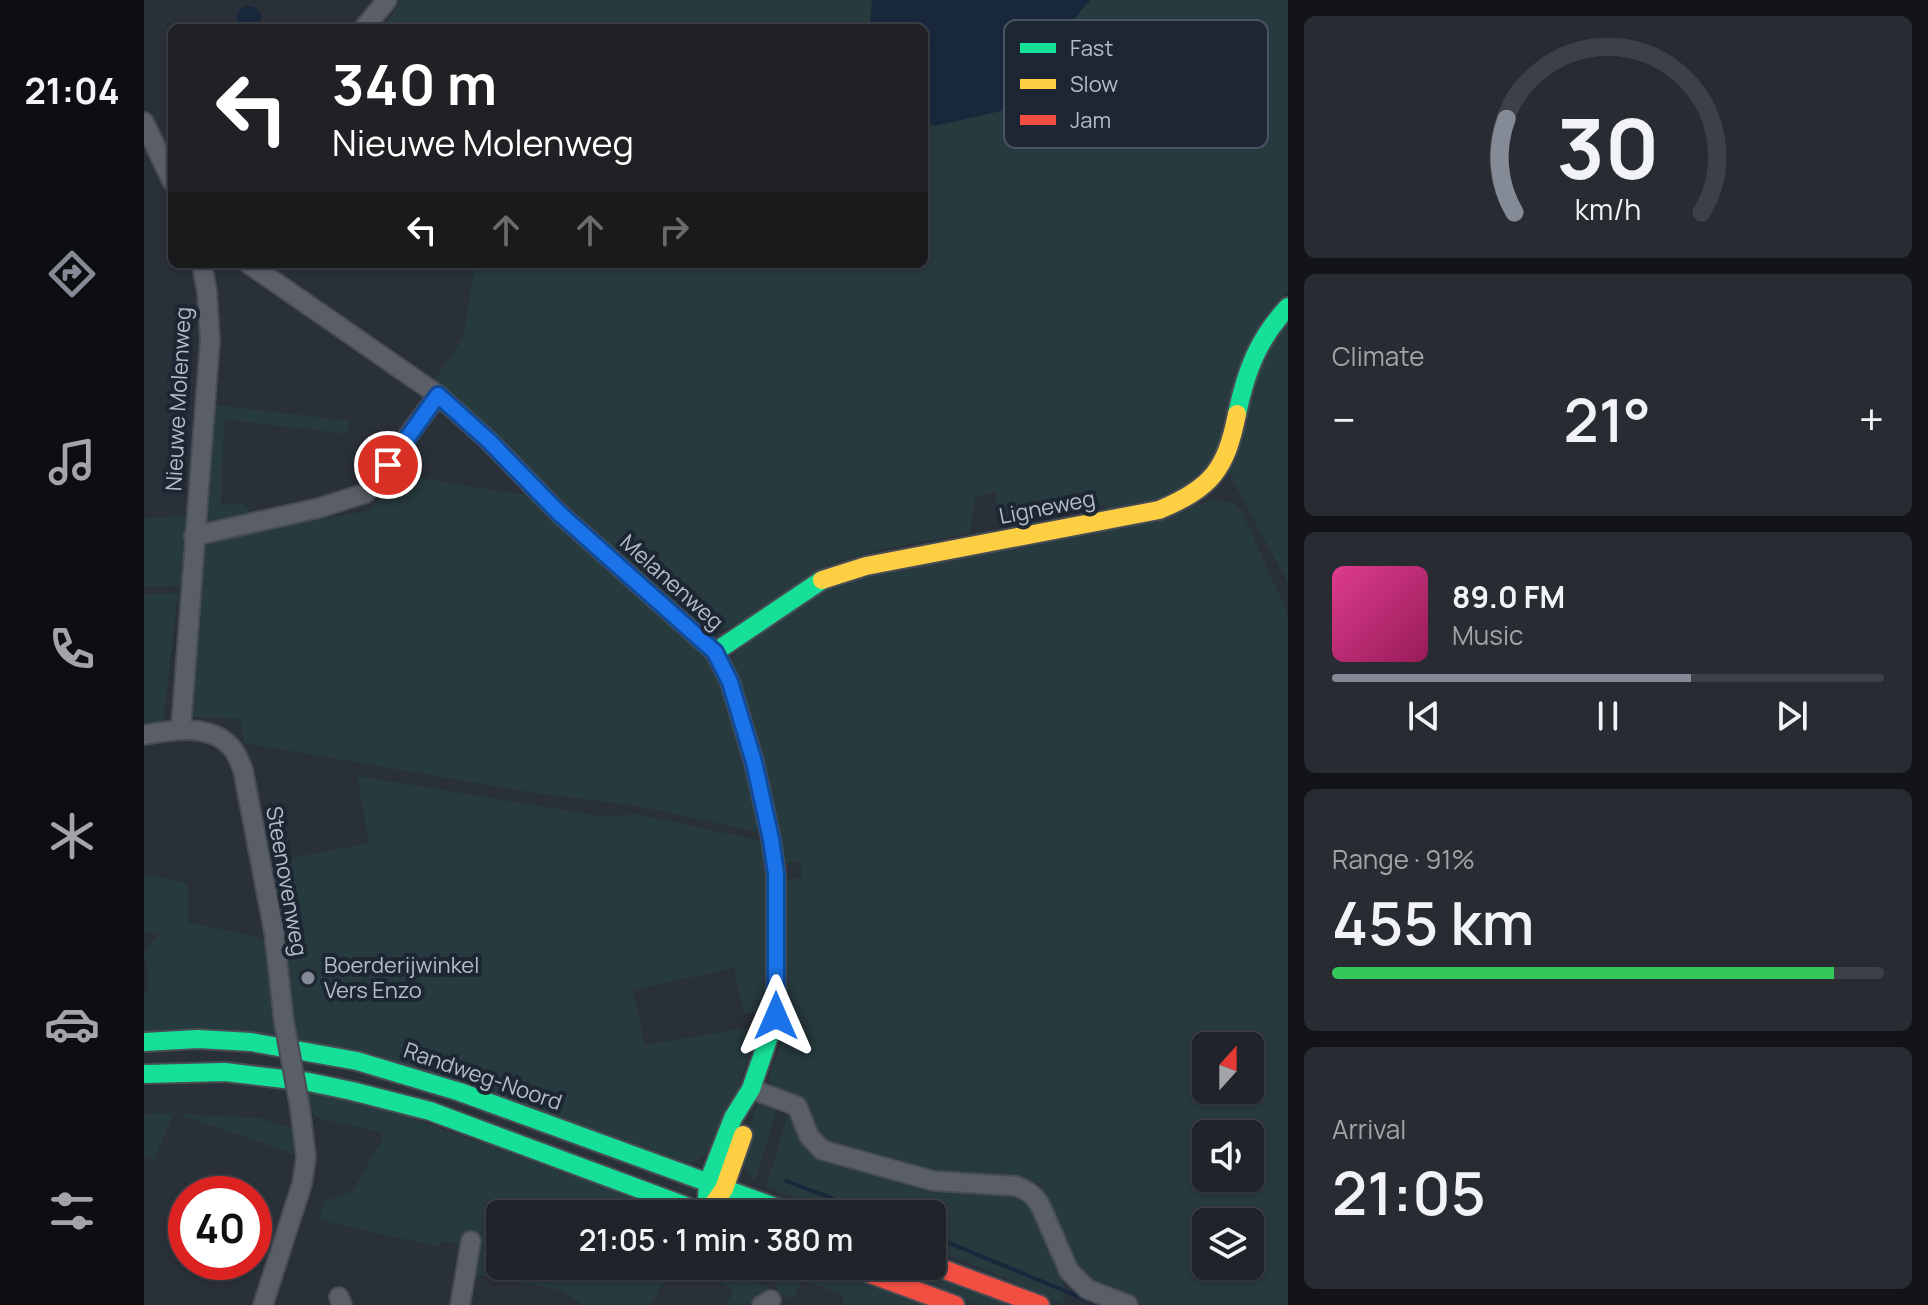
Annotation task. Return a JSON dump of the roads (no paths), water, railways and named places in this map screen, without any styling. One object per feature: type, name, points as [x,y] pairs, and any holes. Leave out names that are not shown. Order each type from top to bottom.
[{"type":"main road","name":"Ligneweg","points":[[715,652],[829,576],[866,566],[1159,510],[1191,497],[1213,477],[1225,460],[1234,439],[1249,365],[1264,334],[1288,307]]},
{"type":"main road","name":"Melanenweg","points":[[711,1200],[733,1118],[751,1089],[776,1016],[776,874],[771,839],[754,762],[730,682],[715,652]]},
{"type":"main road","name":"Randweg-Noord","points":[[144,1042],[225,1039],[308,1049],[371,1064],[464,1093],[755,1200]]},
{"type":"main road","points":[[144,1074],[225,1072],[298,1080],[352,1091],[430,1111],[668,1200]]},
{"type":"main road","points":[[946,1270],[1040,1305]]},
{"type":"main road","points":[[887,1280],[955,1305]]},
{"type":"street","points":[[367,24],[387,0]]},
{"type":"street","points":[[144,122],[168,173]]},
{"type":"street","name":"Nieuwe Molenweg","points":[[181,728],[210,340],[203,268]]},
{"type":"street","name":"Melanenweg","points":[[255,268],[438,395],[489,441],[559,513],[715,652]]},
{"type":"street","points":[[194,536],[319,508],[366,493],[438,395]]},
{"type":"street","points":[[144,735],[181,728]]},
{"type":"street","name":"Steenovenweg","points":[[181,728],[220,737],[233,748],[243,770],[274,932],[284,1022],[300,1108],[306,1157],[302,1184],[263,1305]]},
{"type":"street","points":[[751,1089],[797,1106],[809,1136],[822,1150],[934,1181],[1016,1186],[1028,1191],[1036,1197],[1069,1271],[1087,1289],[1128,1305]]},
{"type":"street","points":[[460,1305],[471,1241]]},
{"type":"water","points":[[872,0],[1090,0],[1073,20],[1004,20],[1004,110],[934,126],[928,123],[928,24],[870,24]]},
{"type":"water","points":[[245,7],[253,7],[260,14],[258,24],[238,22],[238,14]]},
{"type":"waterway","points":[[786,1181],[837,1200]]},
{"type":"waterway","points":[[946,1242],[1099,1305]]},
{"type":"place","name":"Boerderijwinkel Vers Enzo","points":[[308,978]]}]
